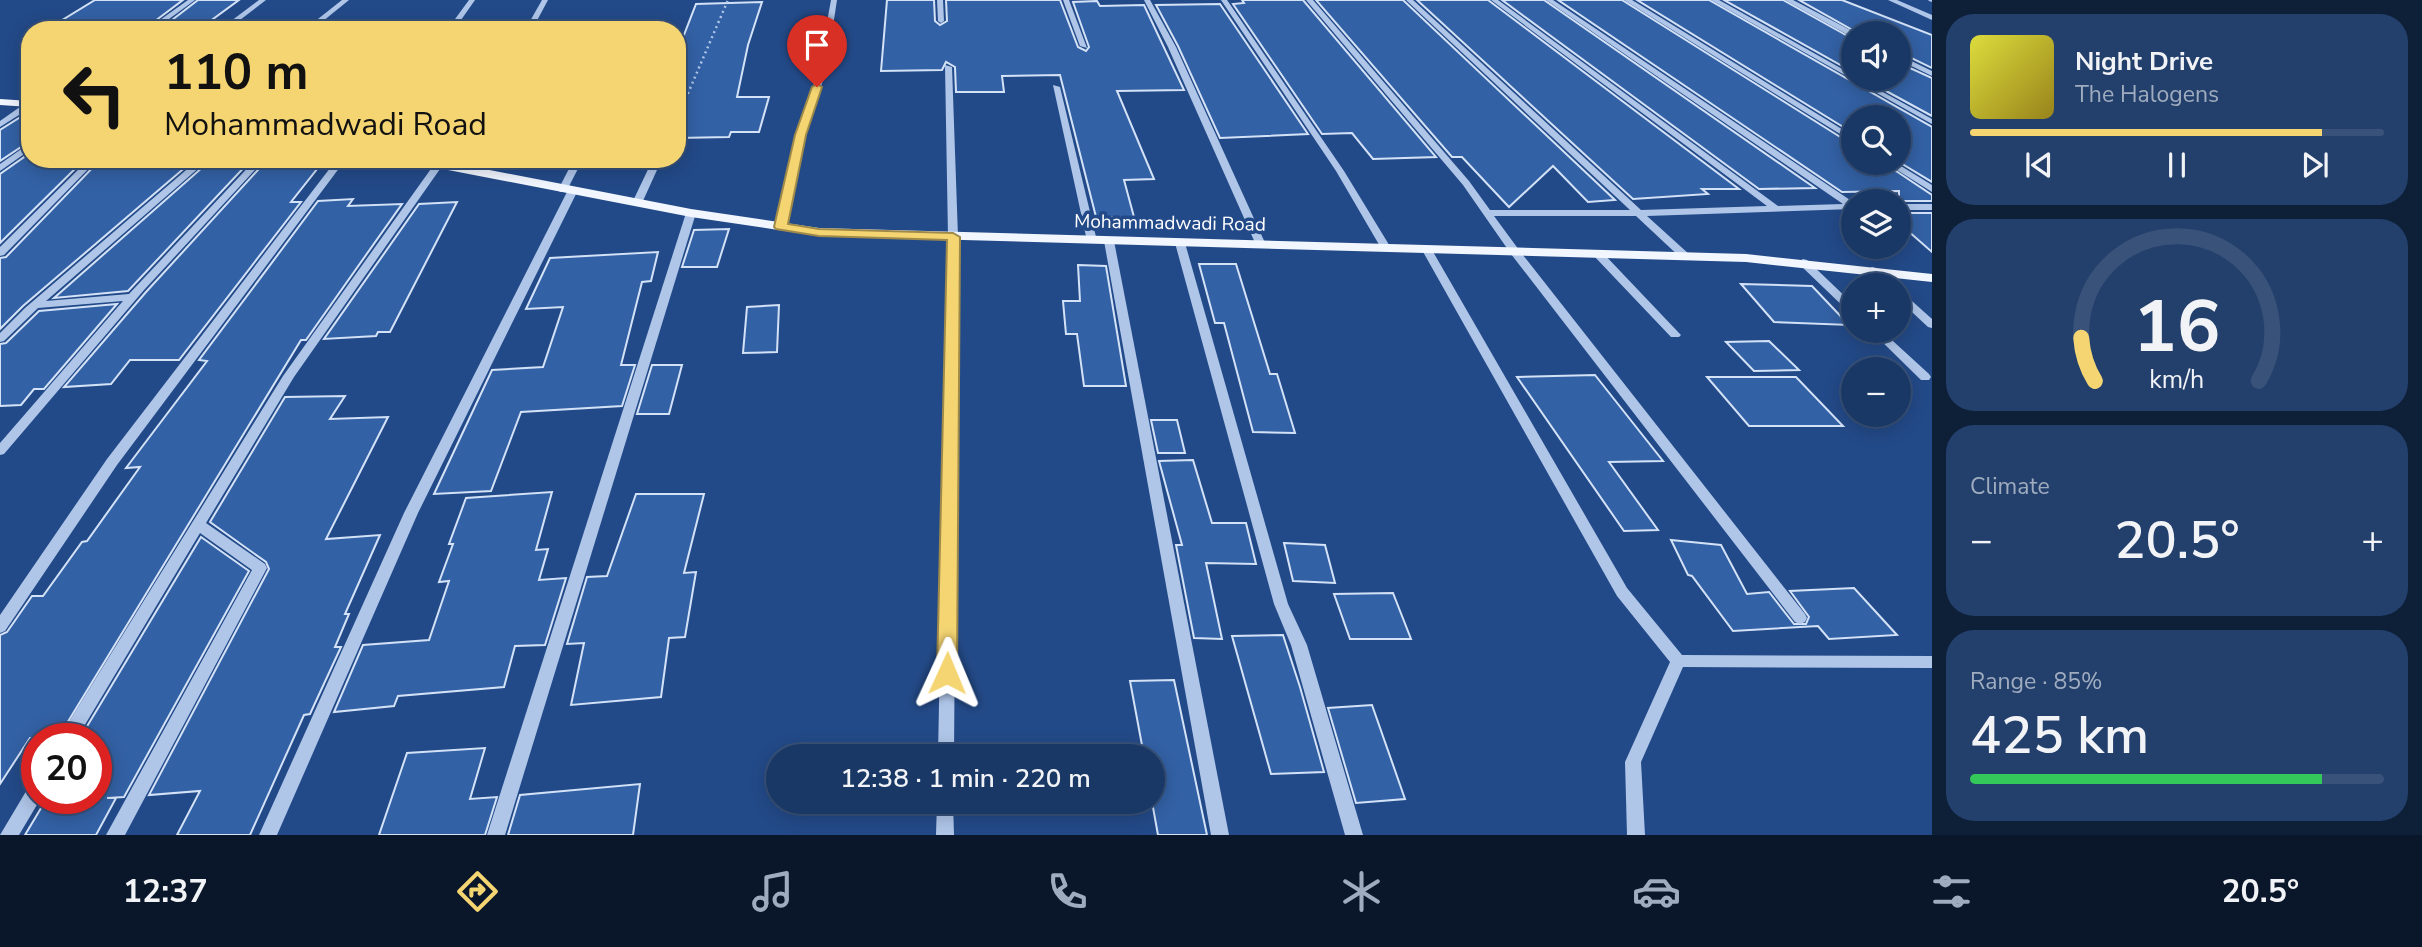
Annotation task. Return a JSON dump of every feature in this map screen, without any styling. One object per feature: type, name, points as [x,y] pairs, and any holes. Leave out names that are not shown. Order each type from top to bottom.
[{"type":"main road","points":[[0,102],[21,103]]},
{"type":"main road","name":"Mohammadwadi Road","points":[[467,168],[568,191],[819,232],[1686,257],[1803,262],[1932,278]]},
{"type":"street","points":[[162,21],[192,0]]},
{"type":"street","points":[[234,21],[263,0]]},
{"type":"street","points":[[318,21],[345,0]]},
{"type":"street","points":[[457,21],[472,0]]},
{"type":"street","points":[[533,21],[545,0]]},
{"type":"street","points":[[781,227],[800,135],[822,72],[834,0]]},
{"type":"street","points":[[940,0],[941,21]]},
{"type":"street","points":[[1066,0],[1084,47]]},
{"type":"street","points":[[1147,0],[1172,47],[1261,245]]},
{"type":"street","points":[[1224,0],[1340,171],[1386,248]]},
{"type":"street","points":[[1309,0],[1444,156],[1515,252],[1800,618]]},
{"type":"street","points":[[1409,0],[1686,257]]},
{"type":"street","points":[[1494,0],[1773,207]]},
{"type":"street","points":[[1549,0],[1841,198]]},
{"type":"street","points":[[1627,0],[1841,133]]},
{"type":"street","points":[[1714,0],[1841,71]]},
{"type":"street","points":[[1788,0],[1841,28]]},
{"type":"street","points":[[1891,0],[1932,18]]},
{"type":"street","points":[[1911,63],[1932,74]]},
{"type":"street","points":[[946,744],[953,237],[948,67]]},
{"type":"street","points":[[1056,87],[1092,241]]},
{"type":"street","points":[[1877,91],[1932,122]]},
{"type":"street","points":[[0,125],[21,110]]},
{"type":"street","points":[[0,168],[21,153]]},
{"type":"street","points":[[0,253],[85,168]]},
{"type":"street","points":[[0,339],[195,168]]},
{"type":"street","points":[[0,451],[133,297],[253,168]]},
{"type":"street","points":[[0,627],[112,462],[335,168]]},
{"type":"street","points":[[77,723],[289,376],[437,168]]},
{"type":"street","points":[[268,835],[411,513],[568,191],[576,168]]},
{"type":"street","points":[[637,202],[654,168]]},
{"type":"street","points":[[1909,175],[1932,189]]},
{"type":"street","points":[[1487,213],[1641,213],[1841,206]]},
{"type":"street","points":[[1911,207],[1932,207]]},
{"type":"street","points":[[496,835],[691,213]]},
{"type":"street","points":[[1109,241],[1220,835]]},
{"type":"street","points":[[1180,243],[1281,604],[1299,645],[1354,835]]},
{"type":"street","points":[[1427,250],[1622,592],[1678,661]]},
{"type":"street","points":[[1598,254],[1675,335]]},
{"type":"street","points":[[1803,262],[1841,298]]},
{"type":"street","points":[[1872,270],[1875,273]]},
{"type":"street","points":[[36,305],[133,297]]},
{"type":"street","points":[[1911,306],[1932,325]]},
{"type":"street","points":[[1889,343],[1925,377]]},
{"type":"street","points":[[115,835],[260,568],[198,524]]},
{"type":"street","points":[[1678,661],[1932,662]]},
{"type":"street","points":[[1636,835],[1633,762],[1678,661]]},
{"type":"street","points":[[9,835],[22,814]]},
{"type":"street","points":[[945,814],[945,835]]},
{"type":"path","points":[[686,98],[727,0]]},
{"type":"building","points":[[95,0],[183,0],[155,21],[61,21]]},
{"type":"building","points":[[198,0],[239,0],[210,21],[171,21]]},
{"type":"building","points":[[887,0],[934,0],[935,21],[940,25],[947,21],[946,0],[1060,0],[1078,47],[1086,51],[1089,47],[1073,2],[1097,1],[1100,6],[1144,5],[1184,90],[1117,91],[1154,179],[1124,180],[1134,217],[1096,217],[1060,75],[1002,76],[1004,92],[956,92],[955,67],[946,62],[942,70],[881,71]]},
{"type":"building","points":[[1242,0],[1303,0],[1436,157],[1373,159],[1352,133],[1322,134],[1233,4],[1244,3]]},
{"type":"building","points":[[1316,0],[1403,0],[1615,200],[1588,202],[1553,166],[1509,207],[1462,157],[1452,157]]},
{"type":"building","points":[[1417,0],[1488,0],[1739,189],[1702,189],[1708,194],[1633,199]]},
{"type":"building","points":[[1502,0],[1544,0],[1815,188],[1759,189]]},
{"type":"building","points":[[1558,0],[1622,0],[1841,137],[1841,175],[1902,175],[1932,195],[1932,201],[1911,201],[1911,189],[1841,189],[1841,191]]},
{"type":"building","points":[[1637,0],[1709,0],[1841,75],[1841,91],[1869,91],[1893,105],[1841,105],[1841,126]]},
{"type":"building","points":[[1724,0],[1783,0],[1841,32],[1841,65]]},
{"type":"building","points":[[1799,0],[1842,0],[1896,21],[1841,21],[1841,23]]},
{"type":"building","points":[[762,2],[748,45],[737,97],[769,97],[759,132],[731,132],[729,137],[686,138],[686,30],[696,4]]},
{"type":"building","points":[[1220,4],[1308,134],[1220,138],[1156,5]]},
{"type":"building","points":[[1911,27],[1932,35],[1932,68],[1911,58]]},
{"type":"building","points":[[1911,68],[1932,78],[1932,116],[1886,91],[1911,91]]},
{"type":"building","points":[[1911,115],[1932,127],[1932,182],[1911,169]]},
{"type":"building","points":[[21,117],[21,147],[0,161],[0,130]]},
{"type":"building","points":[[21,159],[21,168],[76,168],[0,243],[0,174]]},
{"type":"building","points":[[92,168],[184,168],[23,306],[0,329],[0,258],[6,257]]},
{"type":"building","points":[[202,168],[244,168],[128,291],[54,298]]},
{"type":"building","points":[[260,168],[318,168],[291,202],[301,202],[179,360],[130,360],[111,384],[64,387],[146,292]]},
{"type":"building","points":[[353,199],[348,206],[402,204],[306,340],[301,340],[67,723],[21,723],[21,752],[0,784],[0,635],[7,632],[32,596],[43,596],[82,542],[87,541],[140,467],[126,468],[207,361],[199,360],[318,201]]},
{"type":"building","points":[[457,202],[390,332],[378,332],[376,336],[324,339],[419,204]]},
{"type":"building","points":[[1911,213],[1932,213],[1932,252],[1911,234]]},
{"type":"building","points":[[729,229],[717,267],[682,267],[694,230]]},
{"type":"building","points":[[658,252],[651,281],[642,282],[621,365],[635,365],[622,406],[521,412],[491,491],[434,494],[492,370],[543,367],[563,307],[526,309],[550,258]]},
{"type":"building","points":[[1199,264],[1236,264],[1270,374],[1277,374],[1295,433],[1253,432],[1224,323],[1215,323]]},
{"type":"building","points":[[1078,265],[1106,266],[1126,386],[1084,386],[1077,334],[1066,334],[1063,301],[1080,301]]},
{"type":"building","points":[[1741,284],[1812,286],[1841,317],[1841,325],[1774,322]]},
{"type":"building","points":[[117,304],[44,389],[34,389],[21,405],[0,406],[0,344],[6,343],[39,311]]},
{"type":"building","points":[[779,305],[777,352],[743,353],[747,307]]},
{"type":"building","points":[[1769,341],[1799,370],[1754,371],[1726,342]]},
{"type":"building","points":[[652,365],[682,365],[669,414],[637,414]]},
{"type":"building","points":[[1595,375],[1663,461],[1609,462],[1658,530],[1624,531],[1517,377]]},
{"type":"building","points":[[1707,377],[1796,377],[1841,424],[1841,426],[1749,426]]},
{"type":"building","points":[[345,396],[330,419],[388,417],[326,539],[380,535],[345,614],[349,614],[335,647],[341,647],[310,714],[304,715],[250,835],[177,835],[200,791],[149,795],[269,569],[266,562],[210,522],[285,397]]},
{"type":"building","points":[[1151,420],[1177,420],[1185,453],[1158,453]]},
{"type":"building","points":[[1193,460],[1212,523],[1246,523],[1256,564],[1206,563],[1222,639],[1194,638],[1176,545],[1182,545],[1159,461]]},
{"type":"building","points":[[552,492],[536,550],[548,549],[539,580],[566,578],[545,645],[515,646],[504,687],[398,696],[394,706],[334,712],[363,645],[429,640],[449,581],[439,582],[453,544],[449,544],[466,498]]},
{"type":"building","points":[[636,494],[704,494],[684,573],[696,572],[685,637],[669,638],[661,697],[571,705],[584,643],[567,644],[587,577],[607,576]]},
{"type":"building","points":[[201,537],[249,571],[124,797],[112,798],[112,723],[89,723]]},
{"type":"building","points":[[1671,540],[1721,545],[1747,594],[1769,592],[1794,624],[1806,624],[1809,617],[1790,591],[1854,588],[1897,635],[1829,639],[1818,626],[1733,631],[1692,576],[1688,575]]},
{"type":"building","points":[[1284,543],[1325,545],[1335,583],[1293,581]]},
{"type":"building","points":[[1393,593],[1411,639],[1350,639],[1334,594]]},
{"type":"building","points":[[1283,635],[1324,772],[1271,774],[1232,636]]},
{"type":"building","points":[[1174,680],[1207,835],[1158,835],[1154,814],[1165,814],[1165,744],[1142,744],[1130,681]]},
{"type":"building","points":[[1372,705],[1405,799],[1356,803],[1328,708]]},
{"type":"building","points":[[485,748],[470,799],[497,797],[485,835],[379,835],[407,753]]},
{"type":"building","points":[[640,784],[633,835],[508,835],[520,795]]},
{"type":"building","points":[[37,814],[107,814],[96,835],[25,835]]},
{"type":"route","points":[[817,87],[800,135],[781,227],[819,232],[953,237],[947,673]]}]
